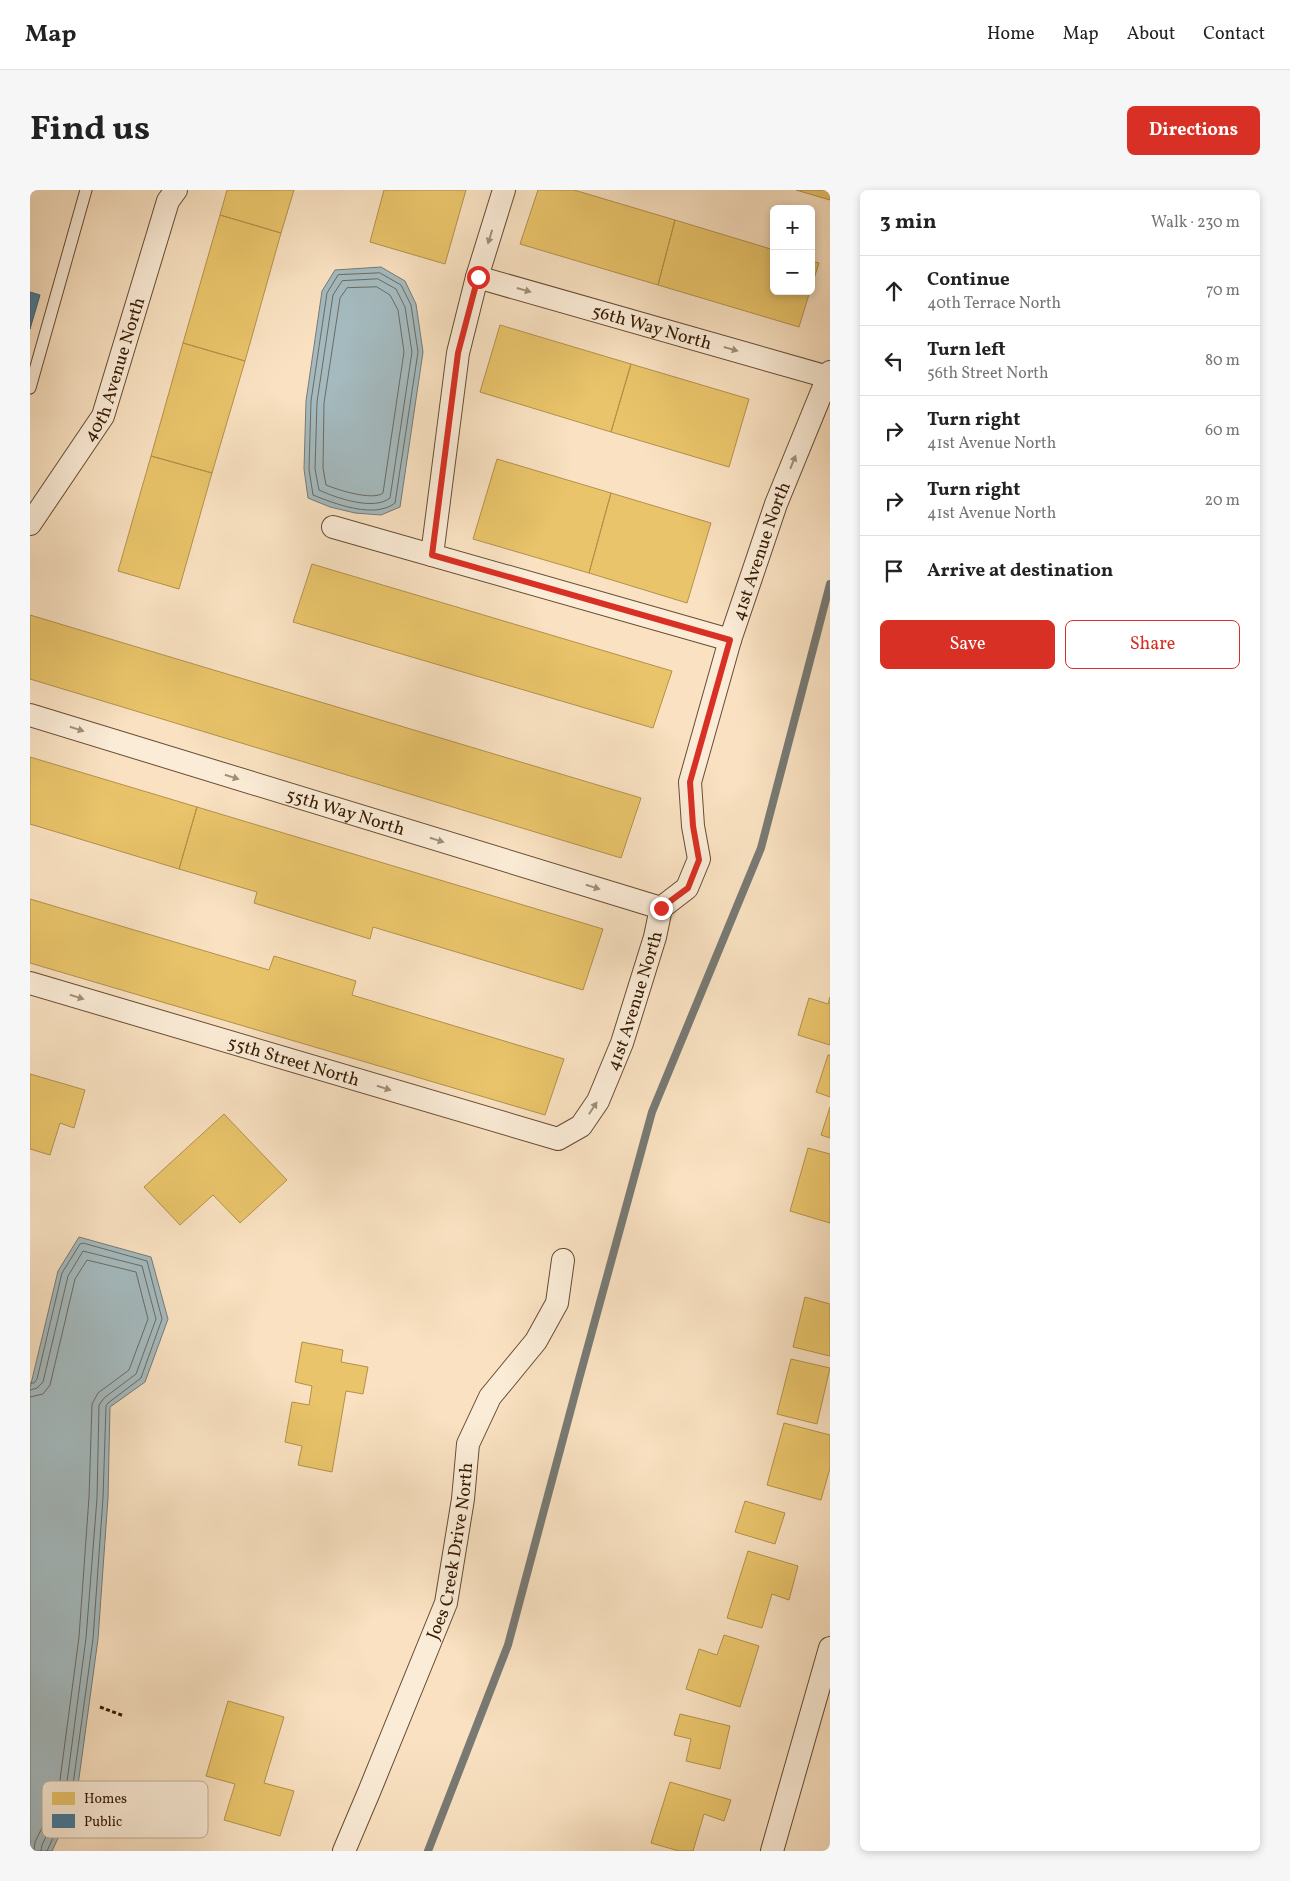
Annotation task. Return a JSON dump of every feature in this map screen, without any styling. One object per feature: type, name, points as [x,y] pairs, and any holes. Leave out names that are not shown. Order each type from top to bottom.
[{"type":"street","points":[[432,555],[458,353],[504,190]]},
{"type":"street","name":"40th Avenue North","points":[[30,524],[103,416],[171,194]]},
{"type":"street","name":"56th Way North","points":[[478,277],[829,374]]},
{"type":"street","name":"41st Avenue North","points":[[558,1140],[581,1126],[598,1101],[622,1043],[655,937],[661,908],[688,888],[699,860],[693,826],[690,782],[730,640],[776,504],[829,374]]},
{"type":"street","points":[[333,527],[730,640]]},
{"type":"street","name":"55th Way North","points":[[30,714],[661,908]]},
{"type":"street","name":"55th Street North","points":[[30,983],[558,1140]]},
{"type":"street","name":"Joes Creek Drive North","points":[[344,1851],[370,1792],[446,1603],[463,1499],[468,1444],[490,1397],[536,1341],[557,1303],[563,1260]]},
{"type":"street","points":[[772,1851],[830,1648]]},
{"type":"lane","points":[[30,388],[86,190]]},
{"type":"path","points":[[100,1707],[124,1716]]},
{"type":"water","points":[[381,267],[405,281],[416,304],[423,352],[400,507],[381,515],[355,513],[330,507],[308,498],[304,469],[306,401],[322,291],[335,270]]},
{"type":"water","points":[[79,1237],[151,1257],[168,1319],[145,1382],[110,1407],[108,1498],[98,1639],[79,1781],[42,1781],[42,1838],[58,1838],[52,1851],[30,1851],[30,1388],[58,1271]]},
{"type":"building: Homes","points":[[227,190],[294,190],[281,233],[220,215]]},
{"type":"building: Homes","points":[[384,190],[466,190],[445,264],[370,242]]},
{"type":"building: Homes","points":[[538,190],[574,190],[675,220],[658,285],[520,244]]},
{"type":"building: Homes","points":[[796,190],[830,190],[830,200]]},
{"type":"building: Homes","points":[[220,215],[281,233],[245,361],[183,343]]},
{"type":"building: Homes","points":[[675,220],[770,249],[770,295],[809,295],[799,327],[658,285]]},
{"type":"building: Homes","points":[[815,262],[819,263],[815,276]]},
{"type":"building: Homes","points":[[500,325],[631,364],[611,432],[480,392]]},
{"type":"building: Homes","points":[[183,343],[245,361],[212,473],[151,456]]},
{"type":"building: Homes","points":[[631,364],[749,399],[729,467],[611,432]]},
{"type":"building: Homes","points":[[151,456],[212,473],[179,589],[118,571]]},
{"type":"building: Homes","points":[[497,459],[611,493],[589,573],[473,539]]},
{"type":"building: Homes","points":[[611,493],[711,523],[687,603],[589,573]]},
{"type":"building: Homes","points":[[312,564],[672,671],[653,728],[293,622]]},
{"type":"building: Homes","points":[[30,615],[641,798],[621,858],[30,679]]},
{"type":"building: Homes","points":[[30,757],[197,807],[179,869],[30,824]]},
{"type":"building: Homes","points":[[197,807],[603,929],[583,990],[373,927],[370,939],[254,903],[257,892],[179,869]]},
{"type":"building: Homes","points":[[30,899],[269,970],[274,956],[356,981],[352,995],[564,1059],[545,1115],[30,963]]},
{"type":"building: Homes","points":[[830,997],[830,1045],[798,1035],[809,998],[828,1004]]},
{"type":"building: Homes","points":[[828,1055],[830,1055],[830,1097],[816,1092]]},
{"type":"building: Homes","points":[[30,1074],[85,1090],[74,1128],[60,1123],[50,1155],[30,1149]]},
{"type":"building: Homes","points":[[830,1107],[830,1138],[821,1135]]},
{"type":"building: Homes","points":[[224,1114],[287,1180],[240,1223],[213,1195],[180,1225],[144,1187]]},
{"type":"building: Homes","points":[[808,1148],[830,1154],[830,1223],[790,1211]]},
{"type":"building: Homes","points":[[805,1297],[830,1304],[830,1356],[793,1347]]},
{"type":"building: Homes","points":[[302,1342],[343,1350],[341,1362],[368,1367],[363,1394],[346,1391],[332,1472],[298,1465],[302,1446],[285,1442],[292,1402],[309,1405],[312,1386],[295,1382]]},
{"type":"building: Homes","points":[[791,1359],[830,1368],[817,1424],[777,1414]]},
{"type":"building: Homes","points":[[784,1423],[830,1435],[830,1468],[821,1500],[767,1485]]},
{"type":"building: Homes","points":[[745,1501],[785,1513],[775,1544],[735,1532]]},
{"type":"building: Homes","points":[[748,1551],[798,1566],[789,1600],[772,1594],[762,1628],[727,1618]]},
{"type":"building: Homes","points":[[724,1635],[759,1646],[740,1707],[686,1689],[699,1649],[717,1655]]},
{"type":"building: Homes","points":[[228,1701],[284,1717],[264,1783],[294,1791],[280,1836],[224,1820],[235,1784],[206,1776]]},
{"type":"building: Homes","points":[[680,1714],[730,1726],[720,1769],[686,1761],[691,1739],[674,1735]]},
{"type":"building: Homes","points":[[670,1782],[731,1800],[724,1821],[704,1814],[693,1851],[679,1851],[651,1843]]},
{"type":"building: Public","points":[[30,292],[40,295],[30,329]]},
{"type":"waterway","points":[[428,1851],[508,1645],[652,1112],[761,848],[830,584]]},
{"type":"route","points":[[478,277],[458,353],[432,555],[730,640],[690,782],[693,826],[699,860],[688,888],[661,908]]}]
